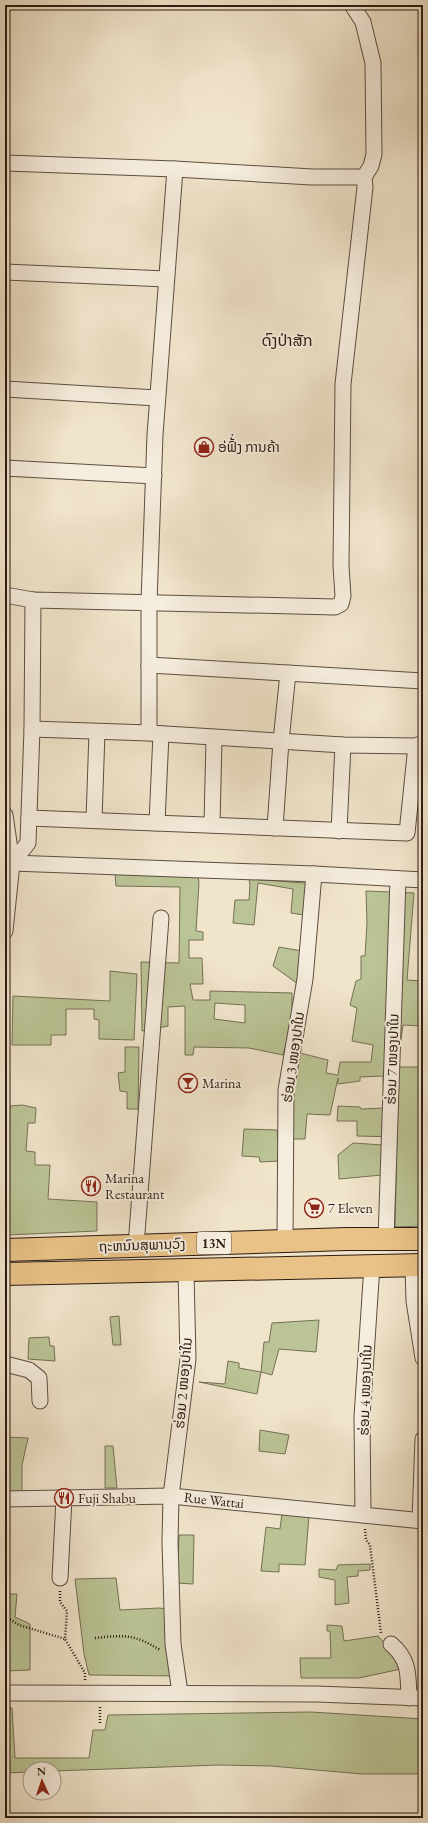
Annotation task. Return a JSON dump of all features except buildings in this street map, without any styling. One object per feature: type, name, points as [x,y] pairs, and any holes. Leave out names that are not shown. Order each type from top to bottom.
[{"type":"highway","name":"ຖະຫນົນສຸພານຸວົງ","points":[[5,1250],[386,1238],[423,1239]]},
{"type":"highway","name":"ຖະຫນົນສຸພານຸວົງ","points":[[5,1274],[418,1265]]},
{"type":"street","points":[[5,595],[33,600],[335,606],[341,604],[343,596],[341,566],[343,384],[365,187],[364,177],[371,166],[374,154],[373,63],[364,22],[352,5]]},
{"type":"street","points":[[5,163],[175,168],[312,177],[364,177]]},
{"type":"street","points":[[157,823],[155,734],[149,665],[150,602],[157,398],[175,168]]},
{"type":"street","points":[[5,272],[166,280]]},
{"type":"street","points":[[5,389],[157,398]]},
{"type":"street","points":[[5,468],[154,476]]},
{"type":"street","points":[[12,863],[28,842],[32,729],[33,600]]},
{"type":"street","points":[[149,665],[423,680]]},
{"type":"street","points":[[275,828],[281,741],[288,673]]},
{"type":"street","points":[[29,818],[407,833],[420,745],[343,745],[214,739],[155,734],[32,729]]},
{"type":"street","points":[[94,820],[97,732]]},
{"type":"street","points":[[212,825],[214,739]]},
{"type":"street","points":[[339,830],[343,745]]},
{"type":"street","points":[[5,815],[12,863],[5,931]]},
{"type":"street","points":[[12,863],[314,874],[423,880]]},
{"type":"street","name":"ຮ່ອມ 3 ໜອງປາໃນ","points":[[285,1241],[286,1090],[305,978],[314,874]]},
{"type":"street","name":"ຮ່ອມ 7 ໜອງປາໃນ","points":[[386,1238],[398,879]]},
{"type":"street","points":[[136,1246],[161,918]]},
{"type":"street","name":"ຮ່ອມ 4 ໜອງປາໃນ","points":[[363,1514],[362,1417],[372,1265]]},
{"type":"street","points":[[418,1265],[414,1301],[423,1358]]},
{"type":"street","name":"ຮ່ອມ 2 ໜອງປາໃນ","points":[[180,1693],[173,1636],[170,1542],[171,1496],[188,1359],[186,1271]]},
{"type":"street","points":[[5,1364],[29,1370],[39,1378],[40,1401]]},
{"type":"street","points":[[422,1521],[423,1439]]},
{"type":"street","name":"Rue Wattai","points":[[5,1498],[171,1496],[422,1521]]},
{"type":"street","points":[[60,1578],[64,1498]]},
{"type":"street","points":[[5,1693],[316,1694],[416,1698],[406,1663],[399,1651],[391,1644]]},
{"type":"path","points":[[363,1514],[366,1540],[370,1545],[381,1634],[391,1644]]},
{"type":"path","points":[[60,1578],[60,1602],[67,1611],[65,1639],[85,1673],[85,1693]]},
{"type":"path","points":[[5,1616],[19,1625],[65,1639]]},
{"type":"path","points":[[95,1638],[120,1635],[142,1639],[160,1650],[177,1670]]},
{"type":"green space","points":[[115,873],[198,877],[196,931],[203,932],[203,940],[189,940],[189,958],[202,958],[203,984],[190,984],[193,1000],[210,1000],[210,991],[292,993],[292,1021],[283,1055],[249,1048],[194,1047],[193,1055],[185,1055],[185,1006],[168,1007],[168,1026],[142,1031],[141,962],[179,963],[180,887],[116,886]],"holes":[[[215,1003],[245,1005],[245,1023],[214,1019]]]},
{"type":"green space","points":[[249,879],[318,884],[317,917],[291,913],[293,889],[258,883],[254,925],[233,923],[235,900],[249,900]]},
{"type":"green space","points":[[366,891],[414,893],[407,980],[423,981],[422,1026],[403,1025],[397,1067],[423,1067],[423,1226],[395,1227],[397,1137],[357,1136],[357,1121],[337,1121],[338,1106],[360,1107],[361,1109],[384,1108],[383,1076],[360,1077],[360,1081],[338,1084],[338,1078],[330,1115],[307,1114],[305,1139],[291,1139],[291,1090],[296,1052],[328,1060],[326,1073],[338,1075],[340,1062],[371,1062],[373,1045],[352,1041],[357,1008],[350,1005],[356,981],[361,979],[361,956],[365,956],[367,923]]},
{"type":"green space","points":[[279,947],[302,951],[298,984],[273,966]]},
{"type":"green space","points":[[110,971],[137,974],[134,1040],[99,1039],[99,1020],[94,1019],[94,1009],[66,1009],[66,1035],[51,1035],[51,1045],[12,1045],[13,996],[110,1001]]},
{"type":"green space","points":[[125,1047],[139,1047],[138,1109],[127,1109],[127,1092],[120,1091],[118,1073],[125,1072]]},
{"type":"green space","points":[[22,1105],[36,1108],[35,1123],[28,1123],[26,1151],[35,1152],[35,1165],[50,1165],[48,1199],[97,1202],[97,1231],[7,1235],[5,1228],[5,1181],[10,1106]]},
{"type":"green space","points":[[244,1129],[277,1130],[280,1161],[260,1162],[259,1157],[242,1156]]},
{"type":"green space","points":[[353,1143],[383,1145],[382,1175],[339,1179],[338,1155]]},
{"type":"green space","points":[[119,1316],[121,1345],[113,1345],[110,1317]]},
{"type":"green space","points":[[319,1320],[316,1352],[279,1349],[272,1375],[261,1372],[264,1342],[269,1342],[272,1323]]},
{"type":"green space","points":[[49,1337],[50,1346],[54,1346],[55,1361],[28,1359],[29,1338]]},
{"type":"green space","points":[[228,1361],[239,1363],[239,1368],[261,1372],[257,1394],[199,1382],[225,1384]]},
{"type":"green space","points":[[260,1430],[289,1435],[285,1454],[259,1451]]},
{"type":"green space","points":[[5,1437],[28,1438],[22,1465],[22,1492],[5,1492]]},
{"type":"green space","points":[[105,1446],[113,1446],[117,1488],[105,1488]]},
{"type":"green space","points":[[282,1513],[309,1516],[305,1565],[279,1564],[279,1572],[261,1571],[266,1527],[280,1529]]},
{"type":"green space","points":[[179,1535],[194,1535],[193,1584],[177,1583]]},
{"type":"green space","points":[[370,1564],[370,1570],[358,1571],[358,1576],[347,1577],[349,1603],[335,1605],[335,1580],[319,1577],[319,1569],[336,1570],[338,1565]]},
{"type":"green space","points":[[116,1578],[120,1610],[159,1608],[175,1610],[181,1676],[89,1675],[84,1654],[75,1579]]},
{"type":"green space","points":[[5,1594],[17,1594],[15,1617],[30,1624],[30,1670],[5,1671]]},
{"type":"green space","points":[[327,1625],[342,1626],[344,1641],[378,1636],[396,1656],[401,1669],[359,1678],[301,1678],[300,1658],[331,1658],[330,1631],[327,1631]]},
{"type":"green space","points":[[12,1708],[15,1758],[89,1758],[93,1730],[105,1730],[108,1715],[311,1712],[423,1719],[423,1774],[362,1774],[271,1766],[219,1765],[62,1771],[62,1761],[22,1761],[22,1772],[5,1773],[5,1709]]},
{"type":"place","name":"ອ່ຟົ້່ງ ການຄ້າ","points":[[204,447]]},
{"type":"place","name":"Marina","points":[[188,1083]]},
{"type":"place","name":"Marina Restaurant","points":[[91,1186]]},
{"type":"place","name":"7 Eleven","points":[[314,1208]]},
{"type":"place","name":"Fuji Shabu","points":[[64,1498]]},
{"type":"district","name":"ດົງປ່າສັກ","points":[[287,340]]}]
